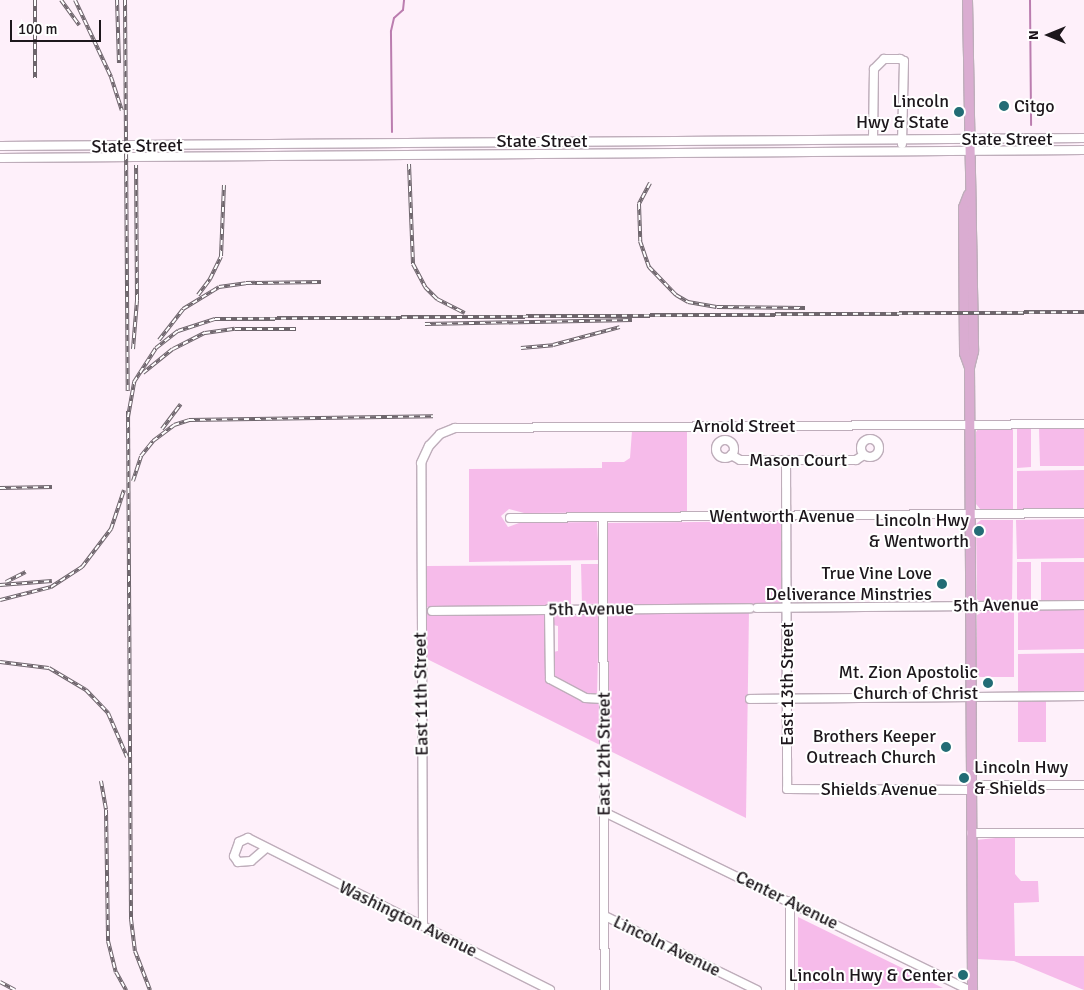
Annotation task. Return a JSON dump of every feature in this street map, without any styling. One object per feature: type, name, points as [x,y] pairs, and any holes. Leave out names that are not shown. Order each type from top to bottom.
[{"type":"main road","points":[[967,0],[968,193],[972,206],[973,351],[969,367],[970,990]]},
{"type":"street","points":[[873,139],[874,70],[884,59],[904,61],[902,150]]},
{"type":"street","name":"State Street","points":[[0,146],[1084,138]]},
{"type":"street","name":"State Street","points":[[0,158],[1084,150]]},
{"type":"street","name":"Arnold Street","points":[[421,463],[428,446],[440,434],[455,428],[1084,424]]},
{"type":"street","name":"Mason Court","points":[[732,455],[740,460],[856,460],[864,455]]},
{"type":"street","name":"East 13th Street","points":[[786,460],[787,788]]},
{"type":"street","name":"East 11th Street","points":[[421,463],[423,924]]},
{"type":"street","name":"Wentworth Avenue","points":[[510,518],[1084,513]]},
{"type":"street","name":"East 12th Street","points":[[602,517],[605,990]]},
{"type":"street","name":"5th Avenue","points":[[432,611],[1084,605]]},
{"type":"street","points":[[549,609],[550,679],[585,698],[603,699]]},
{"type":"street","points":[[750,699],[1084,696]]},
{"type":"street","name":"Shields Avenue","points":[[787,788],[971,788],[1084,785]]},
{"type":"street","name":"Center Avenue","points":[[604,812],[970,990]]},
{"type":"street","points":[[971,833],[1084,833]]},
{"type":"street","name":"Washington Avenue","points":[[265,849],[423,924],[550,990]]},
{"type":"street","points":[[790,901],[790,990]]},
{"type":"street","name":"Lincoln Avenue","points":[[605,916],[757,990]]},
{"type":"shaded area","points":[[1013,428],[1013,509],[981,510],[976,504],[976,432],[978,429]]},
{"type":"shaded area","points":[[1017,428],[1031,428],[1031,467],[1017,468]]},
{"type":"shaded area","points":[[1039,428],[1084,428],[1084,466],[1040,466]]},
{"type":"shaded area","points":[[687,430],[687,512],[524,513],[509,509],[501,516],[508,527],[519,523],[597,522],[599,560],[469,562],[469,469],[602,468],[602,462],[624,462],[630,458],[632,431]]},
{"type":"shaded area","points":[[1084,470],[1084,509],[1017,509],[1017,471]]},
{"type":"shaded area","points":[[1084,519],[1084,558],[1017,559],[1016,520]]},
{"type":"shaded area","points":[[981,520],[1013,520],[1012,602],[981,602],[977,599],[976,524]]},
{"type":"shaded area","points":[[782,521],[781,604],[607,604],[605,523]]},
{"type":"shaded area","points":[[1017,562],[1031,562],[1031,602],[1017,601]]},
{"type":"shaded area","points":[[1041,562],[1084,562],[1084,602],[1041,602]]},
{"type":"shaded area","points":[[581,564],[599,564],[599,604],[582,605]]},
{"type":"shaded area","points":[[571,565],[571,605],[427,607],[427,566]]},
{"type":"shaded area","points":[[1084,609],[1084,649],[1018,650],[1018,610]]},
{"type":"shaded area","points":[[986,610],[1014,611],[1014,677],[976,677],[977,615]]},
{"type":"shaded area","points":[[749,611],[746,818],[606,749],[606,612]]},
{"type":"shaded area","points":[[427,613],[544,613],[548,682],[583,700],[599,704],[600,745],[427,659]]},
{"type":"shaded area","points":[[554,613],[599,613],[597,695],[586,694],[553,676],[553,652],[558,651],[558,626],[553,625]]},
{"type":"shaded area","points":[[1084,653],[1084,694],[1018,693],[1018,654]]},
{"type":"shaded area","points":[[1046,700],[1046,742],[1018,742],[1018,702]]},
{"type":"shaded area","points":[[1015,836],[1015,874],[1021,881],[1038,881],[1039,902],[1014,903],[1015,956],[1084,956],[1084,990],[1014,961],[977,959],[976,840]]},
{"type":"shaded area","points":[[798,917],[943,988],[798,990]]},
{"type":"waterway","points":[[392,132],[391,31],[394,18],[403,10],[404,0]]},
{"type":"waterway","points":[[1030,0],[1031,125]]},
{"type":"railway","points":[[35,0],[35,78]]},
{"type":"railway","points":[[61,0],[79,25]]},
{"type":"railway","points":[[75,0],[111,77],[122,110]]},
{"type":"railway","points":[[117,0],[119,63]]},
{"type":"railway","points":[[125,0],[128,391]]},
{"type":"railway","points":[[409,164],[413,264],[425,287],[437,299],[465,313]]},
{"type":"railway","points":[[133,349],[137,300],[136,165]]},
{"type":"railway","points":[[650,183],[639,204],[640,241],[649,267],[676,295],[688,302],[717,307],[805,308]]},
{"type":"railway","points":[[198,295],[210,279],[221,256],[224,185]]},
{"type":"railway","points":[[159,340],[183,309],[219,287],[246,283],[321,282]]},
{"type":"railway","points":[[128,417],[134,382],[156,348],[178,331],[215,319],[1084,312]]},
{"type":"railway","points":[[425,324],[632,320]]},
{"type":"railway","points":[[521,348],[553,345],[620,327]]},
{"type":"railway","points":[[143,373],[173,349],[205,333],[235,329],[296,329]]},
{"type":"railway","points":[[162,429],[181,404]]},
{"type":"railway","points":[[128,411],[131,919],[135,951],[150,990]]},
{"type":"railway","points":[[133,481],[141,456],[153,441],[174,425],[189,420],[433,416]]},
{"type":"railway","points":[[0,488],[52,487]]},
{"type":"railway","points":[[0,600],[51,587],[82,567],[111,529],[124,490]]},
{"type":"railway","points":[[6,582],[26,572]]},
{"type":"railway","points":[[0,585],[52,581]]},
{"type":"railway","points":[[0,662],[49,668],[86,690],[108,713],[127,757]]},
{"type":"railway","points":[[101,781],[106,810],[108,941],[116,972],[126,990]]},
{"type":"railway","points":[[0,982],[15,990]]},
{"type":"place","name":"Citgo","points":[[1004,106]]},
{"type":"place","name":"Lincoln Hwy & State","points":[[959,112]]},
{"type":"place","name":"Lincoln Hwy & Wentworth","points":[[979,531]]},
{"type":"place","name":"True Vine Love Deliverance Minstries","points":[[942,584]]},
{"type":"place","name":"Mt. Zion Apostolic Church of Christ","points":[[988,683]]},
{"type":"place","name":"Brothers Keeper Outreach Church","points":[[946,747]]},
{"type":"place","name":"Lincoln Hwy & Shields","points":[[964,778]]},
{"type":"place","name":"Lincoln Hwy & Center","points":[[963,975]]}]
